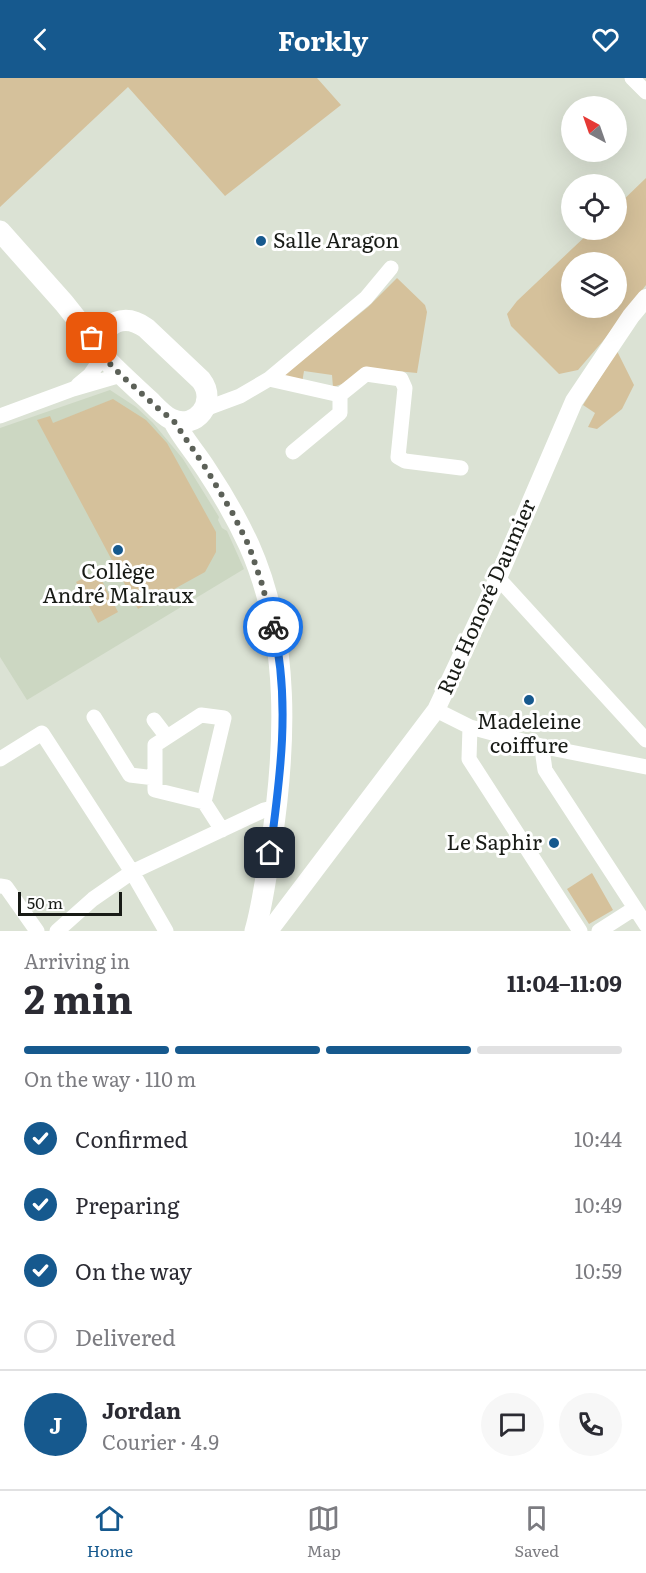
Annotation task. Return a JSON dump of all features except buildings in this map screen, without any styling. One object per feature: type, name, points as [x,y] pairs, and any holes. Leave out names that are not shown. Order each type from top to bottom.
[{"type":"main road","points":[[0,231],[64,303],[121,375],[173,420],[229,506],[249,546],[262,584],[277,644],[282,721],[276,807],[261,920]]},
{"type":"main road","points":[[64,303],[86,317],[110,327]]},
{"type":"main road","points":[[100,351],[103,334],[118,321],[129,319],[137,322],[196,374],[203,406],[192,426],[189,446]]},
{"type":"main road","points":[[173,420],[189,421],[203,406]]},
{"type":"street","points":[[633,78],[646,92]]},
{"type":"street","points":[[203,406],[240,396],[269,379],[366,298],[391,268]]},
{"type":"street","name":"Rue Honoré Daumier","points":[[261,920],[283,915],[436,710],[498,578],[574,401],[630,316],[646,298]]},
{"type":"street","points":[[73,389],[90,375],[100,351]]},
{"type":"street","points":[[340,395],[366,374],[401,379],[405,388],[398,457],[405,461],[461,468]]},
{"type":"street","points":[[0,416],[73,389],[121,375]]},
{"type":"street","points":[[269,379],[340,395]]},
{"type":"street","points":[[293,452],[340,413],[340,395]]},
{"type":"street","points":[[498,578],[646,740]]},
{"type":"street","points":[[436,710],[470,727],[545,747],[646,767]]},
{"type":"street","points":[[204,802],[224,718],[201,715],[155,745],[155,790],[204,802],[222,830]]},
{"type":"street","points":[[94,717],[130,775],[155,778]]},
{"type":"street","points":[[154,720],[167,737]]},
{"type":"street","points":[[470,727],[469,759],[580,931]]},
{"type":"street","points":[[0,759],[42,733],[132,872],[166,931]]},
{"type":"street","points":[[545,747],[543,756],[545,770],[646,926]]},
{"type":"street","points":[[57,931],[93,899],[132,872],[264,810],[276,807]]},
{"type":"street","name":"Rue Honoré Daumier","points":[[261,920],[306,882]]},
{"type":"street","points":[[0,885],[6,887],[37,931]]},
{"type":"street","points":[[600,931],[634,908]]},
{"type":"shaded area","points":[[0,78],[317,78],[341,105],[225,196],[128,87],[0,207]]},
{"type":"shaded area","points":[[646,178],[646,285],[627,310],[627,252],[569,252],[581,240],[627,240],[627,196]]},
{"type":"shaded area","points":[[561,259],[561,318],[621,318],[578,370],[559,374],[511,326],[507,314],[517,301]]},
{"type":"shaded area","points":[[397,278],[425,305],[427,312],[417,373],[366,368],[342,384],[333,387],[332,375],[304,371],[302,383],[287,380],[285,374],[368,307]]},
{"type":"shaded area","points":[[617,351],[634,385],[622,409],[597,429],[588,427],[595,413],[583,405]]},
{"type":"shaded area","name":"Collège André Malraux","points":[[110,390],[136,407],[153,423],[183,459],[219,517],[222,528],[227,531],[244,569],[27,700],[0,657],[0,428]]},
{"type":"shaded area","points":[[113,399],[146,420],[167,443],[216,532],[216,552],[205,572],[138,609],[37,420],[50,416],[53,423]]},
{"type":"shaded area","points":[[97,571],[118,612],[98,623],[76,582]]},
{"type":"shaded area","points":[[592,873],[613,910],[589,924],[567,889]]},
{"type":"way so far","points":[[92,338],[102,356],[173,420],[207,470],[249,546],[273,627]]},
{"type":"place","name":"Salle Aragon","points":[[261,241]]},
{"type":"place","name":"Collège André Malraux","points":[[118,550]]},
{"type":"place","name":"Madeleine coiffure","points":[[529,700]]},
{"type":"place","name":"Le Saphir","points":[[554,843]]},
{"type":"route","points":[[270,853],[280,764],[282,721],[280,665],[273,627]]}]
